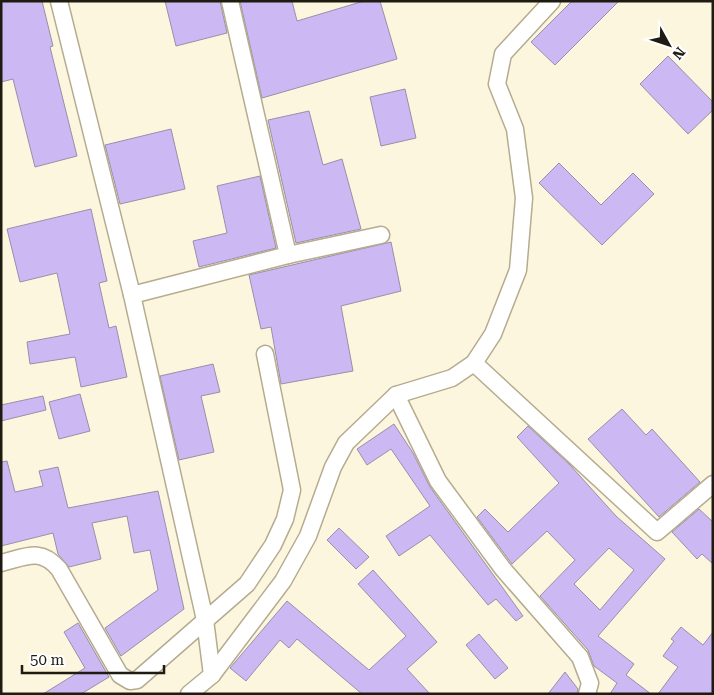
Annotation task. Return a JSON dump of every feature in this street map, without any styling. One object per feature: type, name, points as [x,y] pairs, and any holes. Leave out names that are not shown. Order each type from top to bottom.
[{"type":"street","points":[[58,1],[132,295],[205,620],[212,675]]},
{"type":"street","points":[[230,1],[288,255]]},
{"type":"street","points":[[189,694],[212,675],[283,581],[308,536],[333,467],[346,443],[396,396],[452,378],[474,363],[493,334],[518,270],[524,198],[515,128],[497,84],[503,54],[552,1]]},
{"type":"street","points":[[132,295],[288,255],[381,235]]},
{"type":"street","points":[[1,564],[38,554],[50,558],[59,569],[120,675],[130,681],[137,680],[247,584],[273,545],[286,519],[292,490],[265,354]]},
{"type":"street","points":[[474,363],[657,532],[713,484]]},
{"type":"street","points":[[396,396],[438,481],[503,568],[580,658],[590,683],[587,694]]},
{"type":"building","points":[[1,1],[42,1],[53,46],[50,47],[77,156],[35,167],[13,79],[1,82]]},
{"type":"building","points":[[165,1],[220,1],[227,33],[176,46]]},
{"type":"building","points":[[240,1],[292,1],[297,21],[364,1],[380,1],[397,59],[262,98]]},
{"type":"building","points":[[572,1],[619,1],[555,65],[531,42]]},
{"type":"building","points":[[668,56],[713,102],[713,110],[688,134],[640,84]]},
{"type":"building","points":[[405,89],[416,138],[381,146],[370,97]]},
{"type":"building","points":[[309,111],[323,165],[342,159],[361,229],[296,243],[268,120]]},
{"type":"building","points":[[171,129],[185,189],[120,204],[105,145]]},
{"type":"building","points":[[559,163],[601,205],[633,173],[654,194],[602,245],[539,183]]},
{"type":"building","points":[[260,176],[276,248],[199,267],[193,241],[227,233],[217,186]]},
{"type":"building","points":[[91,209],[107,281],[99,283],[109,328],[116,326],[127,377],[81,387],[75,357],[30,364],[27,342],[70,334],[57,273],[20,282],[7,229]]},
{"type":"building","points":[[391,242],[401,291],[341,306],[353,371],[281,384],[271,327],[261,329],[249,275]]},
{"type":"building","points":[[213,364],[220,392],[201,396],[214,452],[179,460],[160,376]]},
{"type":"building","points":[[80,394],[90,431],[59,439],[49,402]]},
{"type":"building","points":[[43,396],[46,410],[1,421],[1,405]]},
{"type":"building","points":[[622,409],[646,435],[652,429],[700,482],[659,517],[588,439]]},
{"type":"building","points":[[394,424],[413,453],[430,487],[523,616],[516,621],[496,599],[488,605],[430,535],[399,556],[386,536],[430,506],[391,449],[367,465],[357,449]]},
{"type":"building","points":[[528,426],[570,465],[616,516],[665,559],[598,636],[634,664],[626,675],[651,694],[610,694],[617,683],[594,666],[588,650],[540,596],[575,560],[547,531],[512,564],[477,517],[485,509],[508,532],[559,483],[517,437]],"holes":[[[609,548],[634,570],[600,610],[574,584]]]},
{"type":"building","points":[[7,461],[15,492],[43,486],[39,471],[58,467],[68,508],[158,491],[184,609],[121,656],[105,628],[158,590],[150,550],[134,553],[127,516],[92,523],[101,559],[69,567],[58,554],[53,533],[1,546],[1,462]]},
{"type":"building","points":[[699,509],[713,522],[713,564],[702,554],[697,559],[672,532]]},
{"type":"building","points":[[339,528],[369,557],[356,569],[327,540]]},
{"type":"building","points":[[373,570],[437,642],[407,669],[430,694],[362,694],[297,639],[289,648],[280,640],[246,681],[230,668],[287,601],[369,670],[406,636],[358,584]]},
{"type":"building","points":[[78,623],[109,677],[81,694],[43,694],[85,668],[64,632]]},
{"type":"building","points":[[681,627],[703,645],[713,632],[713,694],[658,694],[678,667],[663,656],[674,641],[671,639]]},
{"type":"building","points":[[479,634],[508,668],[495,679],[466,645]]},
{"type":"building","points":[[565,672],[578,689],[577,694],[548,694]]}]
